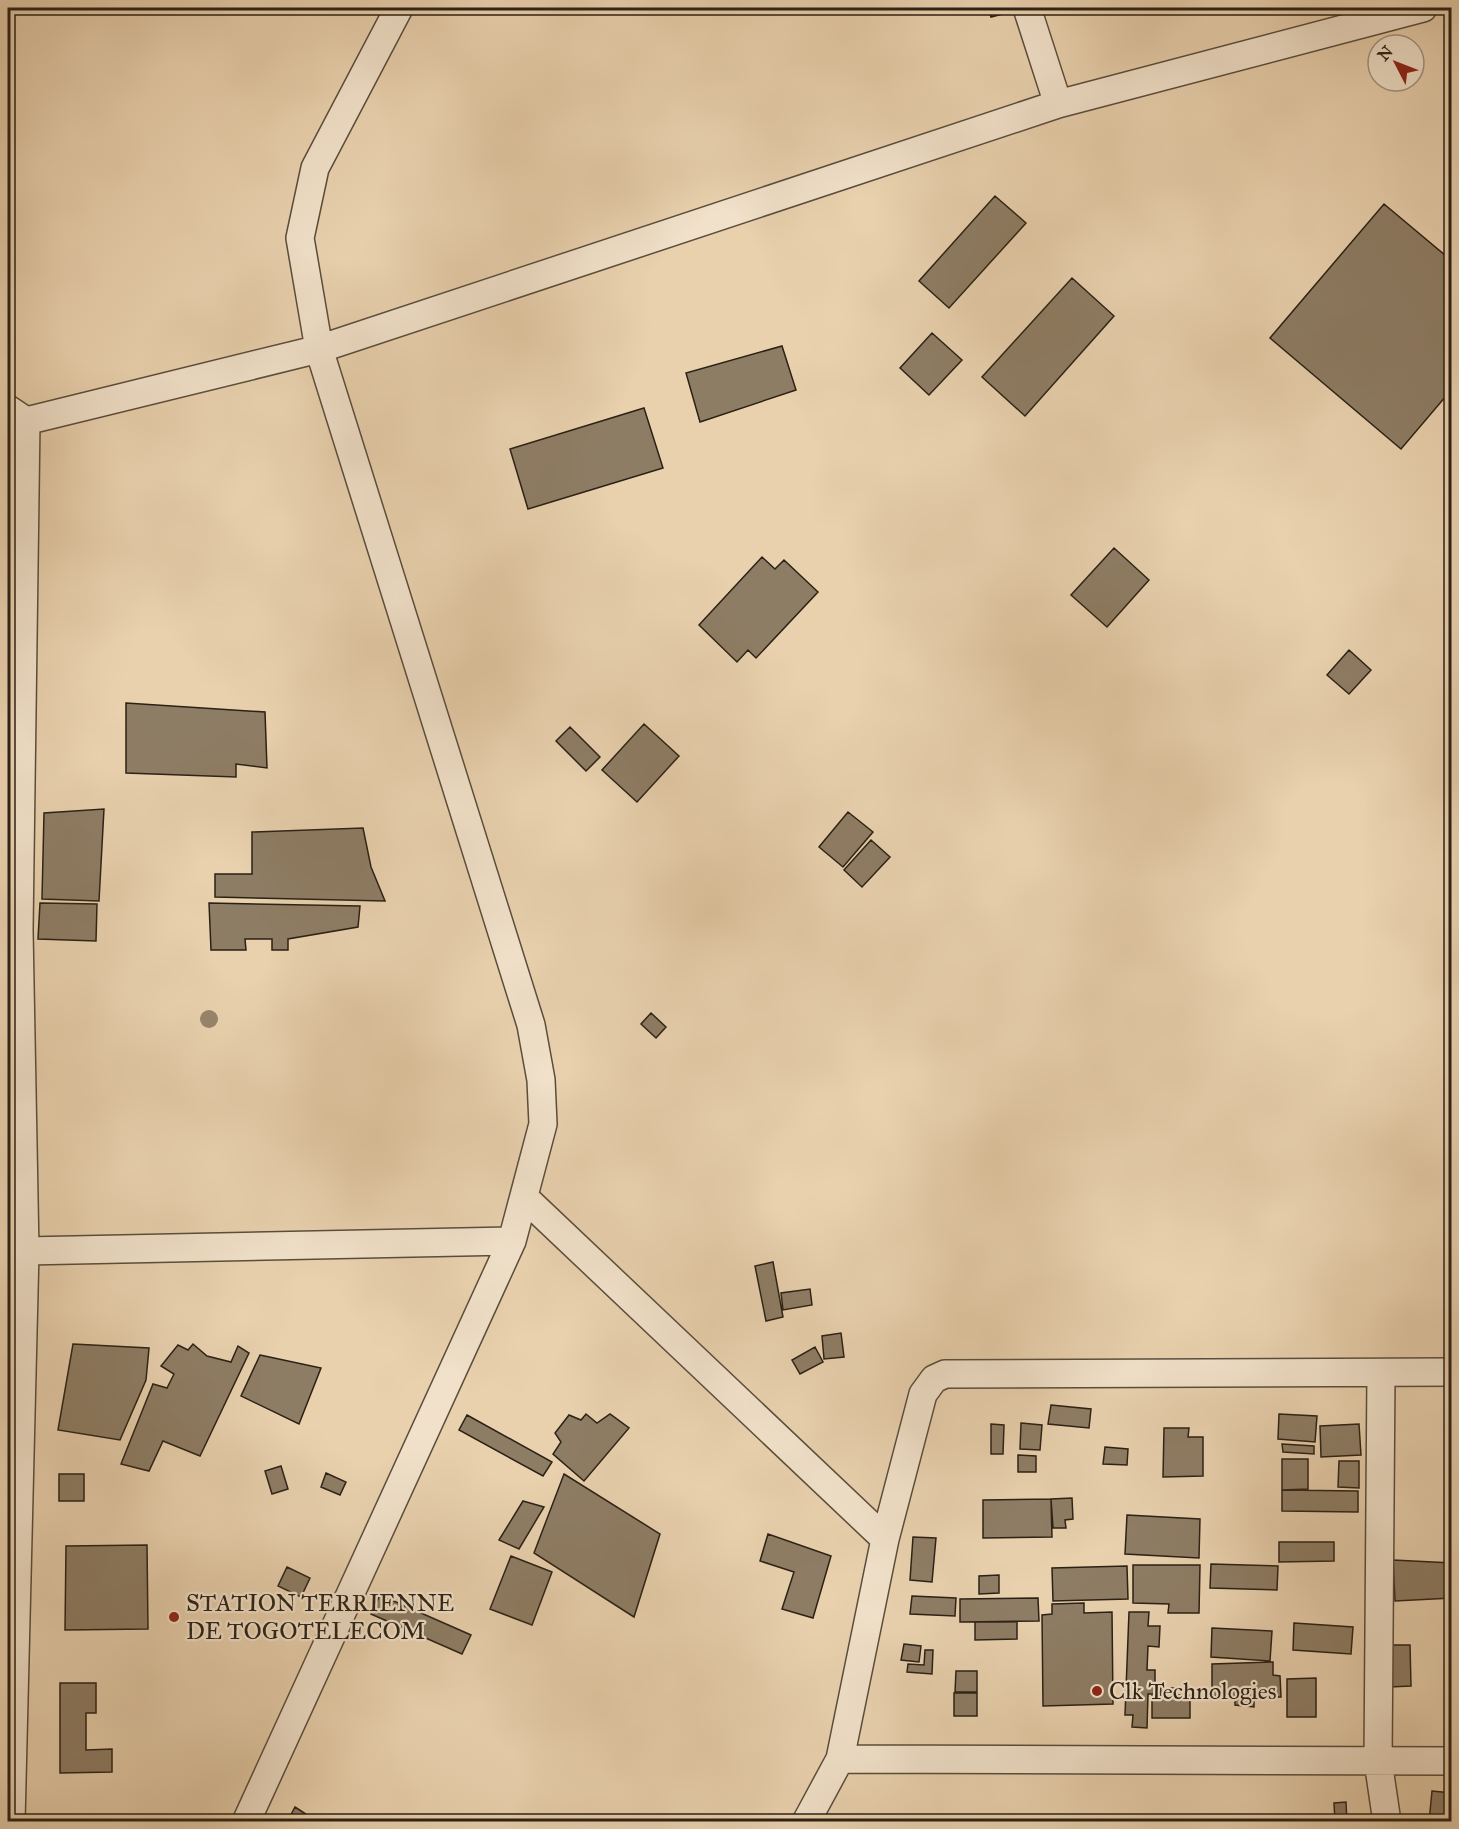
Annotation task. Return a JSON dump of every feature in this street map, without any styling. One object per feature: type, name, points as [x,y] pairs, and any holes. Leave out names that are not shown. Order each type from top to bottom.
[{"type":"street","points":[[246,1821],[512,1240],[543,1124],[541,1080],[531,1025],[319,349],[300,238],[315,168],[399,8]]},
{"type":"street","points":[[1027,8],[1058,104]]},
{"type":"street","points":[[11,1821],[25,1251],[19,930],[17,415],[319,349],[1058,104],[1423,8]]},
{"type":"street","points":[[525,1198],[885,1539]]},
{"type":"street","points":[[25,1251],[512,1240]]},
{"type":"street","points":[[806,1821],[840,1759],[885,1539],[923,1394],[934,1379],[945,1374],[1452,1371]]},
{"type":"street","points":[[1381,1373],[1378,1761],[1387,1821]]},
{"type":"street","points":[[840,1759],[1452,1761]]},
{"type":"building","points":[[988,8],[1002,8],[1003,14],[991,17]]},
{"type":"building","points":[[995,196],[1026,223],[949,308],[919,281]]},
{"type":"building","points":[[1384,204],[1452,261],[1452,389],[1401,449],[1270,338]]},
{"type":"building","points":[[1072,278],[1114,316],[1025,416],[982,377]]},
{"type":"building","points":[[932,333],[962,360],[929,395],[900,368]]},
{"type":"building","points":[[782,346],[796,390],[700,422],[686,373]]},
{"type":"building","points":[[644,408],[663,468],[528,509],[510,449]]},
{"type":"building","points":[[1114,548],[1149,580],[1107,627],[1071,595]]},
{"type":"building","points":[[762,557],[775,569],[784,560],[818,592],[756,658],[748,650],[737,662],[699,625]]},
{"type":"building","points":[[1349,650],[1371,670],[1349,694],[1327,675]]},
{"type":"building","points":[[126,703],[265,712],[267,768],[236,764],[236,777],[126,773]]},
{"type":"building","points":[[644,724],[679,756],[637,802],[602,770]]},
{"type":"building","points":[[570,727],[600,757],[586,771],[556,741]]},
{"type":"building","points":[[104,809],[99,901],[42,899],[44,813]]},
{"type":"building","points":[[848,812],[873,832],[843,867],[819,847]]},
{"type":"building","points":[[363,828],[371,867],[385,901],[215,897],[215,874],[252,874],[252,832]]},
{"type":"building","points":[[871,840],[890,857],[862,887],[844,870]]},
{"type":"building","points":[[40,903],[97,904],[96,941],[38,939]]},
{"type":"building","points":[[209,903],[360,906],[358,927],[288,939],[288,950],[272,950],[272,939],[245,939],[246,950],[211,950]]},
{"type":"building","points":[[651,1013],[666,1027],[656,1038],[641,1024]]},
{"type":"building","points":[[773,1262],[783,1317],[766,1321],[755,1266]]},
{"type":"building","points":[[810,1289],[812,1305],[783,1310],[781,1293]]},
{"type":"building","points":[[841,1333],[844,1357],[824,1359],[822,1336]]},
{"type":"building","points":[[73,1344],[149,1348],[146,1380],[120,1440],[58,1430]]},
{"type":"building","points":[[193,1344],[207,1356],[231,1362],[238,1346],[249,1353],[200,1456],[163,1441],[149,1471],[121,1464],[153,1384],[167,1388],[174,1374],[161,1366],[178,1345],[188,1350]]},
{"type":"building","points":[[815,1347],[823,1362],[800,1374],[792,1360]]},
{"type":"building","points":[[260,1355],[321,1368],[299,1424],[241,1396]]},
{"type":"building","points":[[1051,1405],[1091,1409],[1089,1428],[1048,1424]]},
{"type":"building","points":[[586,1414],[597,1423],[610,1414],[629,1428],[584,1481],[553,1454],[561,1442],[555,1433],[569,1415],[581,1420]]},
{"type":"building","points":[[1279,1414],[1317,1416],[1315,1442],[1278,1439]]},
{"type":"building","points":[[467,1415],[552,1462],[543,1476],[459,1430]]},
{"type":"building","points":[[1021,1423],[1042,1425],[1040,1450],[1020,1449]]},
{"type":"building","points":[[991,1424],[1004,1425],[1003,1454],[991,1454]]},
{"type":"building","points":[[1359,1424],[1361,1455],[1321,1457],[1320,1426]]},
{"type":"building","points":[[1164,1428],[1189,1428],[1188,1437],[1203,1437],[1203,1476],[1163,1477]]},
{"type":"building","points":[[1282,1444],[1314,1446],[1314,1454],[1283,1452]]},
{"type":"building","points":[[1105,1447],[1128,1449],[1127,1465],[1103,1464]]},
{"type":"building","points":[[1018,1455],[1036,1456],[1036,1472],[1018,1472]]},
{"type":"building","points":[[1282,1459],[1308,1459],[1308,1489],[1282,1490]]},
{"type":"building","points":[[1339,1461],[1359,1461],[1359,1488],[1338,1487]]},
{"type":"building","points":[[281,1466],[288,1489],[272,1494],[265,1471]]},
{"type":"building","points":[[326,1473],[346,1482],[340,1495],[321,1487]]},
{"type":"building","points":[[59,1474],[84,1474],[84,1501],[59,1501]]},
{"type":"building","points":[[564,1474],[660,1534],[634,1617],[534,1553]]},
{"type":"building","points":[[1282,1490],[1358,1491],[1358,1512],[1282,1511]]},
{"type":"building","points":[[1072,1498],[1073,1519],[1065,1520],[1066,1528],[1053,1528],[1051,1499]]},
{"type":"building","points":[[1051,1499],[1052,1537],[983,1538],[983,1500]]},
{"type":"building","points":[[523,1501],[544,1507],[519,1549],[499,1540]]},
{"type":"building","points":[[1127,1515],[1200,1519],[1199,1558],[1125,1554]]},
{"type":"building","points":[[768,1534],[831,1556],[813,1618],[782,1609],[794,1572],[760,1561]]},
{"type":"building","points":[[913,1537],[936,1538],[932,1582],[910,1580]]},
{"type":"building","points":[[1279,1542],[1334,1542],[1334,1561],[1279,1562]]},
{"type":"building","points":[[147,1545],[148,1629],[65,1630],[66,1546]]},
{"type":"building","points":[[511,1556],[552,1572],[532,1625],[490,1609]]},
{"type":"building","points":[[1393,1560],[1452,1563],[1452,1598],[1395,1601]]},
{"type":"building","points":[[1211,1564],[1278,1566],[1277,1590],[1210,1588]]},
{"type":"building","points":[[1133,1565],[1200,1565],[1199,1613],[1168,1613],[1169,1604],[1133,1603]]},
{"type":"building","points":[[1127,1566],[1128,1599],[1053,1601],[1052,1568]]},
{"type":"building","points":[[287,1567],[310,1578],[301,1597],[278,1586]]},
{"type":"building","points":[[999,1575],[999,1593],[979,1594],[979,1576]]},
{"type":"building","points":[[380,1595],[471,1635],[462,1654],[371,1614]]},
{"type":"building","points":[[912,1596],[956,1598],[955,1616],[910,1614]]},
{"type":"building","points":[[1038,1598],[1039,1621],[960,1622],[960,1599]]},
{"type":"building","points":[[1084,1603],[1084,1613],[1112,1612],[1113,1704],[1043,1706],[1042,1615],[1052,1614],[1052,1604]]},
{"type":"building","points":[[1129,1612],[1149,1612],[1148,1626],[1160,1626],[1159,1647],[1148,1646],[1147,1670],[1155,1670],[1155,1694],[1148,1694],[1147,1728],[1132,1727],[1133,1715],[1125,1715]]},
{"type":"building","points":[[975,1622],[1017,1622],[1017,1639],[975,1640]]},
{"type":"building","points":[[1294,1623],[1353,1627],[1351,1654],[1293,1650]]},
{"type":"building","points":[[1212,1628],[1272,1631],[1270,1661],[1211,1657]]},
{"type":"building","points":[[904,1644],[921,1646],[919,1662],[901,1660]]},
{"type":"building","points":[[1388,1645],[1410,1645],[1411,1686],[1389,1687]]},
{"type":"building","points":[[925,1650],[933,1650],[932,1674],[907,1672],[908,1664],[924,1665]]},
{"type":"building","points":[[1273,1662],[1273,1675],[1280,1676],[1281,1697],[1254,1697],[1254,1707],[1235,1705],[1235,1696],[1212,1696],[1212,1664]]},
{"type":"building","points":[[956,1671],[977,1671],[977,1692],[955,1692]]},
{"type":"building","points":[[1316,1678],[1316,1717],[1287,1717],[1287,1679]]},
{"type":"building","points":[[60,1683],[96,1683],[96,1713],[86,1713],[86,1750],[112,1749],[112,1772],[60,1773]]},
{"type":"building","points":[[1160,1688],[1174,1688],[1176,1695],[1190,1695],[1190,1718],[1152,1718],[1152,1696],[1160,1696]]},
{"type":"building","points":[[954,1693],[977,1693],[977,1716],[954,1716]]},
{"type":"building","points":[[1432,1791],[1452,1793],[1452,1822],[1429,1822]]},
{"type":"building","points":[[1346,1802],[1347,1822],[1335,1822],[1334,1803]]},
{"type":"building","points":[[295,1807],[318,1822],[287,1822]]},
{"type":"place","name":"STATION TERRIENNE DE TOGOTELECOM","points":[[174,1617]]},
{"type":"place","name":"Clk Technologies","points":[[1097,1691]]}]
